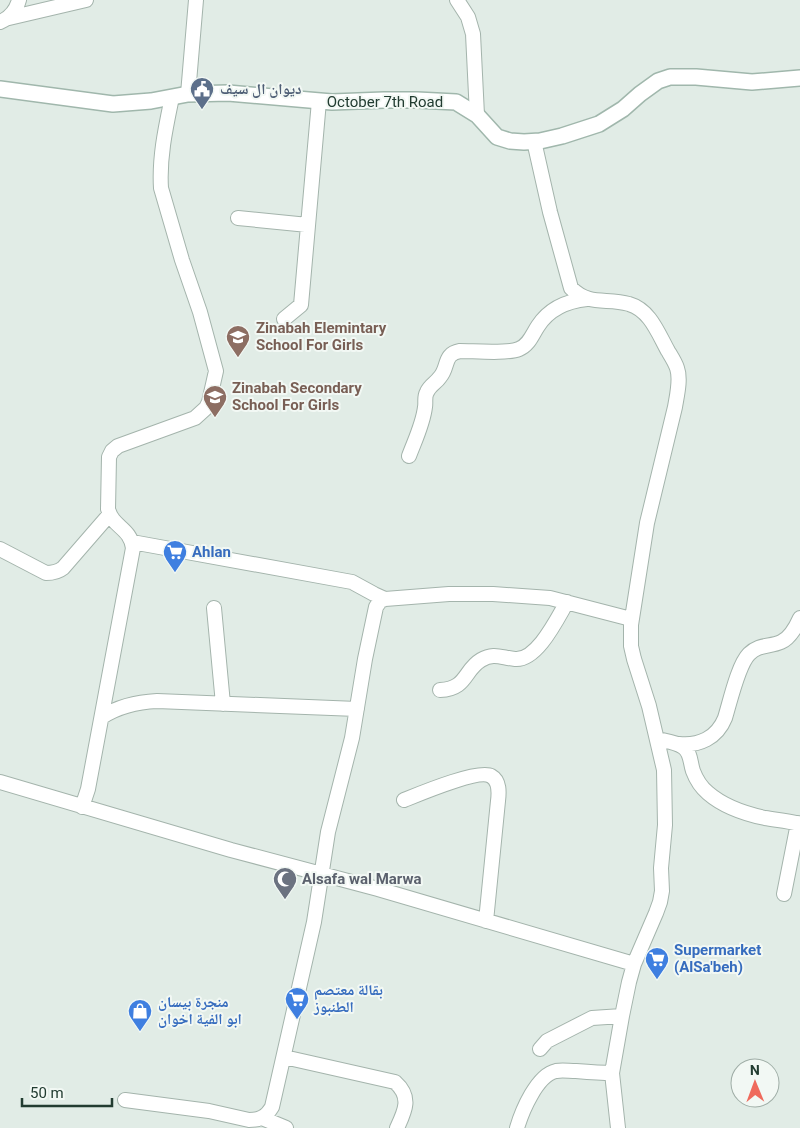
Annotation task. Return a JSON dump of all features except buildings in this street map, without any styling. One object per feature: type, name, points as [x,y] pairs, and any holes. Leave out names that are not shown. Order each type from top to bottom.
[{"type":"street","points":[[4,20],[14,11],[19,0]]},
{"type":"street","points":[[4,20],[86,0]]},
{"type":"street","points":[[188,94],[196,0]]},
{"type":"street","points":[[458,0],[468,17],[473,34],[477,115]]},
{"type":"street","name":"October 7th Road","points":[[0,89],[113,104],[151,101],[188,94],[228,93],[332,102],[392,100],[456,102],[477,115],[497,137],[510,141],[540,141],[599,124],[623,109],[658,81],[670,77],[696,77],[752,82],[800,78]]},
{"type":"street","points":[[82,807],[88,789],[133,553],[129,535],[109,516],[109,457],[118,446],[188,422],[201,414],[209,402],[216,371],[200,312],[182,260],[161,188],[160,176],[165,128],[172,97]]},
{"type":"street","points":[[284,319],[301,305],[319,101]]},
{"type":"street","points":[[534,141],[550,212],[571,288],[577,294],[587,299]]},
{"type":"street","points":[[238,218],[308,225]]},
{"type":"street","points":[[408,456],[419,433],[426,393],[444,372],[451,355],[460,351],[509,352],[518,350],[528,342],[538,325],[551,311],[568,302],[587,299],[625,303],[639,308],[651,320],[677,368],[675,407],[647,523],[631,620],[631,646],[649,706],[664,770],[665,825],[661,868],[662,890],[656,914],[634,964],[629,982],[612,1073],[618,1128]]},
{"type":"street","points":[[0,549],[46,573],[58,572],[109,516]]},
{"type":"street","points":[[132,542],[352,582],[386,598],[449,594],[492,594],[550,598],[631,620]]},
{"type":"street","points":[[262,1123],[272,1108],[314,922],[328,832],[352,738],[376,606],[386,598]]},
{"type":"street","points":[[440,690],[459,684],[476,664],[487,657],[500,656],[517,660],[535,652],[567,602]]},
{"type":"street","points":[[214,608],[223,704]]},
{"type":"street","points":[[657,739],[689,745],[704,741],[715,733],[725,718],[742,663],[748,655],[760,647],[783,642],[795,628],[800,618]]},
{"type":"street","points":[[102,717],[128,704],[142,702],[357,709]]},
{"type":"street","points":[[679,744],[688,752],[702,787],[717,799],[748,814],[799,823],[784,894]]},
{"type":"street","points":[[404,800],[450,783],[482,774],[489,775],[496,781],[498,785],[498,801],[486,921]]},
{"type":"street","points":[[0,782],[231,850],[378,890],[634,964]]},
{"type":"street","points":[[540,1049],[547,1041],[592,1018],[622,1016]]},
{"type":"street","points":[[284,1057],[395,1082],[402,1090],[406,1103],[397,1128]]},
{"type":"street","points":[[517,1128],[532,1094],[543,1078],[549,1073],[559,1070],[612,1073]]},
{"type":"street","points":[[125,1100],[209,1111],[286,1128]]},
{"type":"place","name":"ديوان ال سيف","points":[[202,110]]},
{"type":"place","name":"Zinabah Elemintary School For Girls","points":[[238,358]]},
{"type":"place","name":"Zinabah Secondary School For Girls","points":[[215,418]]},
{"type":"place","name":"Ahlan","points":[[175,573]]},
{"type":"place","name":"Alsafa wal Marwa","points":[[285,900]]},
{"type":"place","name":"Supermarket (AlSa'beh)","points":[[657,980]]},
{"type":"place","name":"بقالة معتصم الطنبوز","points":[[297,1020]]},
{"type":"place","name":"منجرة بيسان ابو الفية اخوان","points":[[140,1032]]}]
